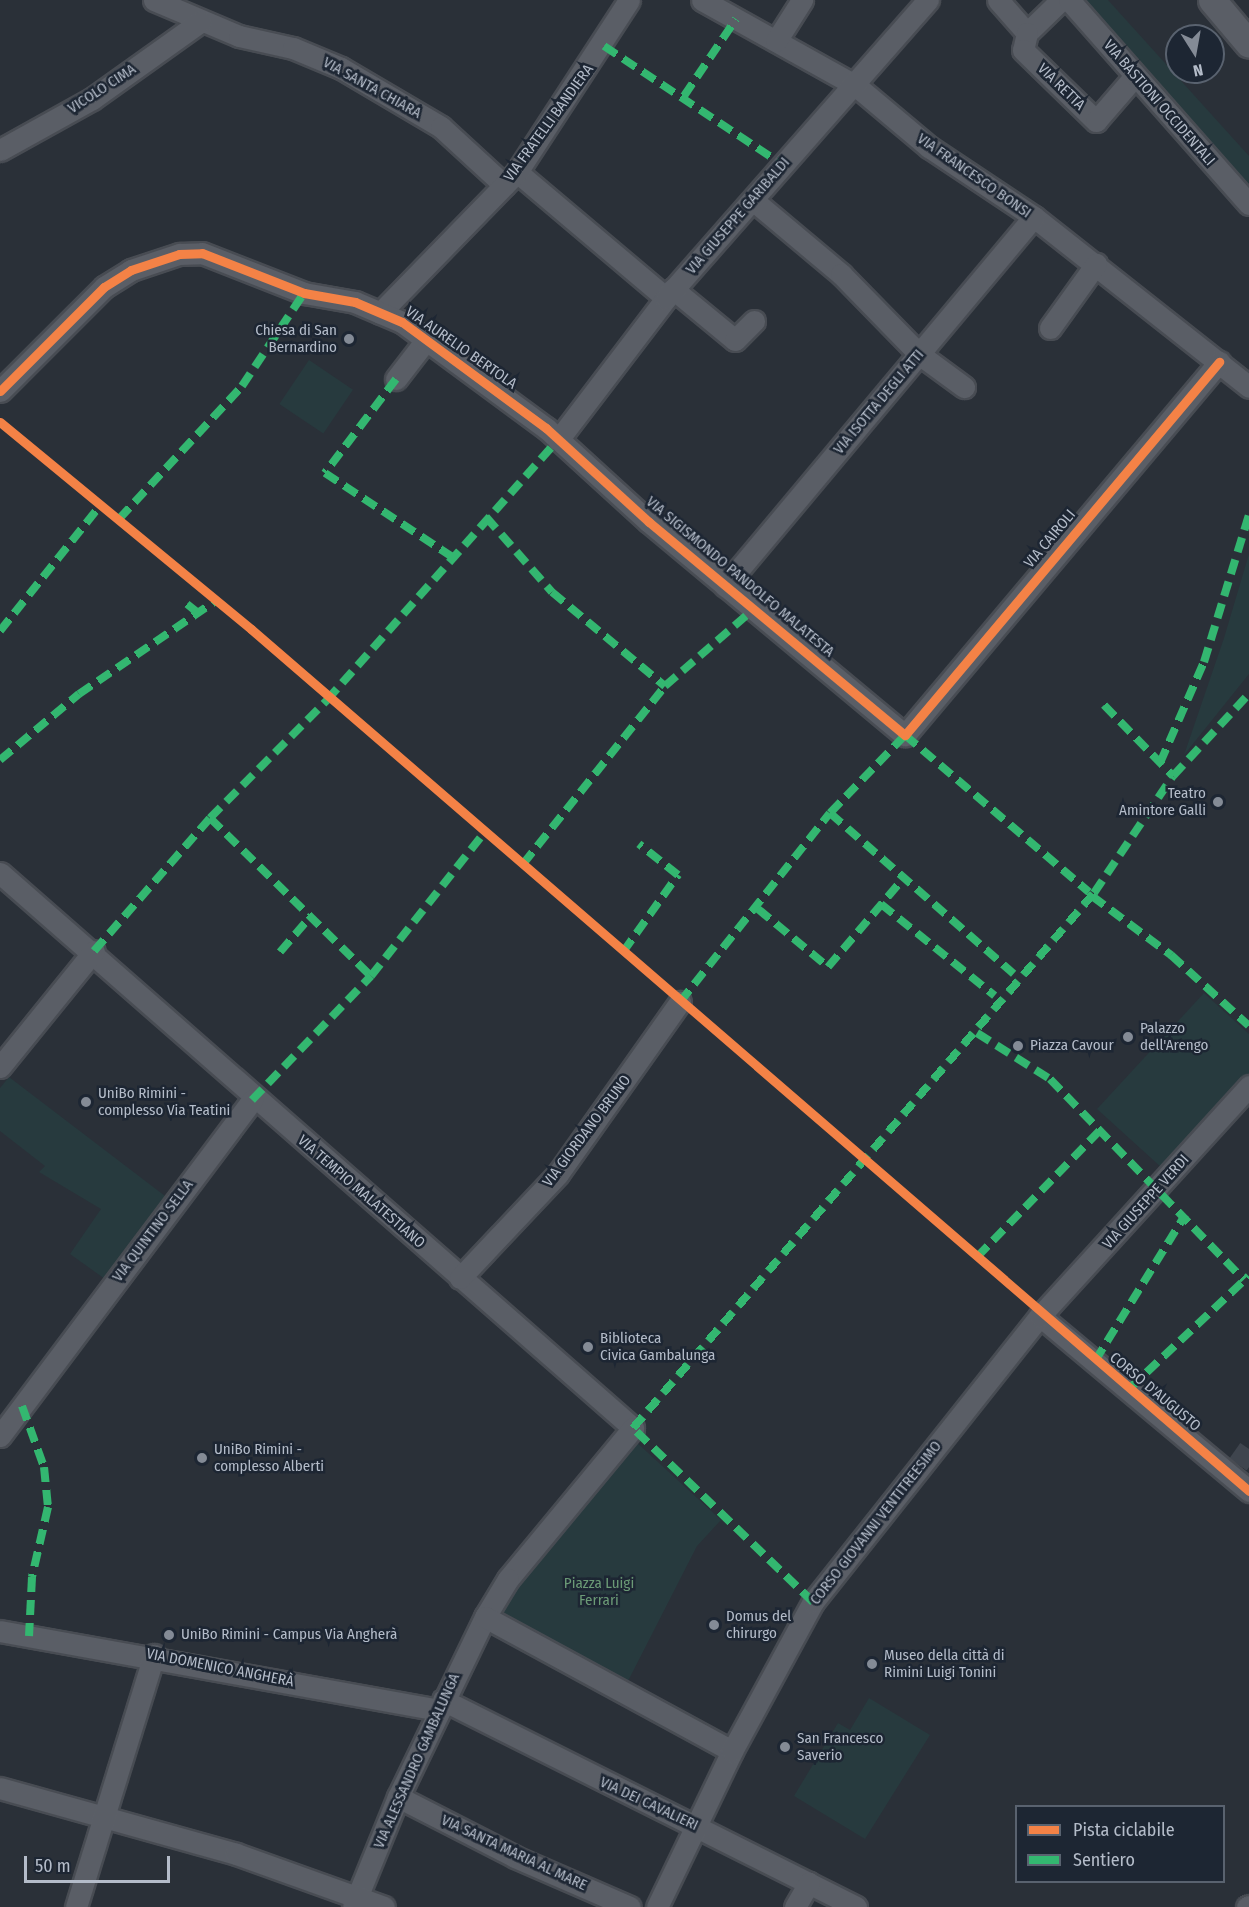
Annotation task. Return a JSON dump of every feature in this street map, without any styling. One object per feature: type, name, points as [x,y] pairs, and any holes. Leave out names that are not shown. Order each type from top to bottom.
[{"type":"street","name":"VIA SANTA CHIARA","points":[[154,0],[200,22],[341,68],[441,127],[735,340],[754,321]]},
{"type":"street","name":"VIA FRATELLI BANDIERA","points":[[380,313],[511,179],[629,0]]},
{"type":"street","name":"VIA FRANCESCO BONSI","points":[[702,0],[855,85],[929,147],[1034,217],[1096,264],[1249,387]]},
{"type":"street","points":[[776,41],[802,0]]},
{"type":"street","name":"VIA GIUSEPPE GARIBALDI","points":[[558,440],[669,294],[754,201],[928,0]]},
{"type":"street","points":[[998,0],[1028,33],[1061,0]]},
{"type":"street","name":"VIA BASTIONI OCCIDENTALI","points":[[1070,0],[1134,76],[1249,204]]},
{"type":"street","points":[[1212,0],[1247,37]]},
{"type":"street","name":"VICOLO CIMA","points":[[1,146],[92,99],[200,22]]},
{"type":"street","name":"VIA RETTA","points":[[1028,33],[1023,50],[1096,120],[1134,76]]},
{"type":"street","points":[[754,201],[841,274],[920,354],[964,387]]},
{"type":"street","name":"VIA ISOTTA DEGLI ATTI","points":[[725,586],[1034,217]]},
{"type":"street","name":"VIA AURELIO BERTOLA","points":[[0,391],[104,287],[131,270],[179,254],[202,253],[304,293],[380,313],[426,340],[558,440]]},
{"type":"street","points":[[1050,328],[1096,264]]},
{"type":"street","points":[[396,379],[426,340]]},
{"type":"street","name":"VIA CAIROLI","points":[[904,735],[1219,363]]},
{"type":"street","name":"VIA SIGISMONDO PANDOLFO MALATESTA","points":[[558,440],[725,586],[904,735]]},
{"type":"street","name":"VIA TEMPIO MALATESTIANO","points":[[0,873],[94,951],[252,1100],[633,1428],[510,1577],[485,1617]]},
{"type":"street","points":[[0,1067],[94,951]]},
{"type":"street","name":"VIA GIORDANO BRUNO","points":[[460,1278],[558,1174],[680,1002]]},
{"type":"street","name":"VIA GIUSEPPE VERDI","points":[[1040,1316],[1249,1086]]},
{"type":"street","name":"VIA QUINTINO SELLA","points":[[0,1436],[252,1100]]},
{"type":"street","name":"CORSO D'AUGUSTO","points":[[1040,1316],[1234,1469],[1249,1491]]},
{"type":"street","name":"CORSO GIOVANNI VENTITREESIMO","points":[[657,1907],[732,1751],[813,1602],[1040,1316]]},
{"type":"street","points":[[485,1617],[732,1751]]},
{"type":"street","name":"VIA ALESSANDRO GAMBALUNGA","points":[[356,1902],[398,1797],[485,1617]]},
{"type":"street","name":"VIA DOMENICO ANGHERÀ","points":[[0,1631],[154,1655],[441,1705]]},
{"type":"street","points":[[76,1907],[102,1816],[154,1655]]},
{"type":"street","name":"VIA DEI CAVALIERI","points":[[441,1705],[696,1826],[856,1907]]},
{"type":"street","points":[[0,1788],[102,1816],[356,1902],[384,1907]]},
{"type":"street","name":"VIA SANTA MARIA AL MARE","points":[[398,1797],[515,1857],[630,1907]]},
{"type":"street","points":[[795,1907],[809,1883]]},
{"type":"green space","points":[[1077,0],[1108,0],[1165,63],[1165,84],[1184,84],[1249,156],[1249,192]]},
{"type":"green space","points":[[309,360],[353,390],[323,434],[279,404]]},
{"type":"green space","points":[[1249,554],[1249,674],[1184,755],[1224,638]]},
{"type":"green space","points":[[1204,993],[1249,1034],[1249,1073],[1162,1168],[1097,1109]]},
{"type":"green space","points":[[9,1077],[165,1196],[105,1279],[70,1254],[101,1209],[39,1172],[45,1166],[0,1131],[0,1088]]},
{"type":"green space","name":"Piazza Luigi Ferrari","points":[[634,1440],[721,1520],[697,1546],[625,1687],[498,1614]]},
{"type":"green space","points":[[869,1698],[930,1735],[865,1839],[794,1796],[838,1723],[850,1730]]},
{"type":"tunnel","points":[[1238,1464],[1249,1448]]},
{"type":"marked path","points":[[684,96],[736,19]]},
{"type":"marked path","points":[[604,46],[783,165]]},
{"type":"marked path","points":[[119,519],[242,386],[304,293]]},
{"type":"marked path","points":[[396,379],[325,473],[451,556]]},
{"type":"marked path","points":[[94,951],[210,818],[327,700],[558,440]]},
{"type":"marked path","points":[[0,631],[102,503]]},
{"type":"marked path","points":[[1160,763],[1204,662],[1249,515]]},
{"type":"marked path","points":[[486,517],[552,592],[665,686]]},
{"type":"marked path","points":[[0,760],[79,694],[217,600]]},
{"type":"marked path","points":[[187,604],[198,613]]},
{"type":"marked path","points":[[523,864],[665,686],[755,608]]},
{"type":"marked path","points":[[813,1602],[633,1428],[1094,893],[1173,776],[1249,694]]},
{"type":"marked path","points":[[1104,705],[1173,776]]},
{"type":"marked path","points":[[680,1002],[830,813],[905,735],[1089,892]]},
{"type":"marked path","points":[[830,813],[1014,974]]},
{"type":"marked path","points":[[210,818],[371,976]]},
{"type":"marked path","points":[[252,1100],[371,976],[484,833]]},
{"type":"marked path","points":[[623,952],[678,875],[639,844]]},
{"type":"marked path","points":[[758,909],[828,967],[903,879]]},
{"type":"marked path","points":[[1092,896],[1171,955],[1249,1026]]},
{"type":"marked path","points":[[881,904],[995,996]]},
{"type":"marked path","points":[[280,952],[311,916]]},
{"type":"marked path","points":[[977,1033],[1050,1079],[1244,1280]]},
{"type":"marked path","points":[[977,1257],[1101,1129]]},
{"type":"marked path","points":[[1095,1361],[1185,1215]]},
{"type":"marked path","points":[[1130,1388],[1249,1276]]},
{"type":"marked path","points":[[22,1406],[44,1467],[48,1507],[32,1577],[29,1636]]},
{"type":"cycle path","points":[[0,391],[104,287],[131,270],[179,254],[202,253],[304,293],[355,302],[402,322],[546,428],[649,522],[905,735],[1219,362]]},
{"type":"cycle path","points":[[0,422],[251,629],[1249,1491]]},
{"type":"place","name":"Chiesa di San Bernardino","points":[[349,339]]},
{"type":"place","name":"Teatro Amintore Galli","points":[[1218,802]]},
{"type":"place","name":"Palazzo dell'Arengo","points":[[1128,1037]]},
{"type":"place","name":"Piazza Cavour","points":[[1018,1046]]},
{"type":"place","name":"UniBo Rimini - complesso Via Teatini","points":[[86,1102]]},
{"type":"place","name":"Biblioteca Civica Gambalunga","points":[[588,1347]]},
{"type":"place","name":"UniBo Rimini - complesso Alberti","points":[[202,1458]]},
{"type":"place","name":"Domus del chirurgo","points":[[714,1625]]},
{"type":"place","name":"UniBo Rimini - Campus Via Angherà","points":[[169,1635]]},
{"type":"place","name":"Museo della città di Rimini Luigi Tonini","points":[[872,1664]]},
{"type":"place","name":"San Francesco Saverio","points":[[785,1747]]}]
